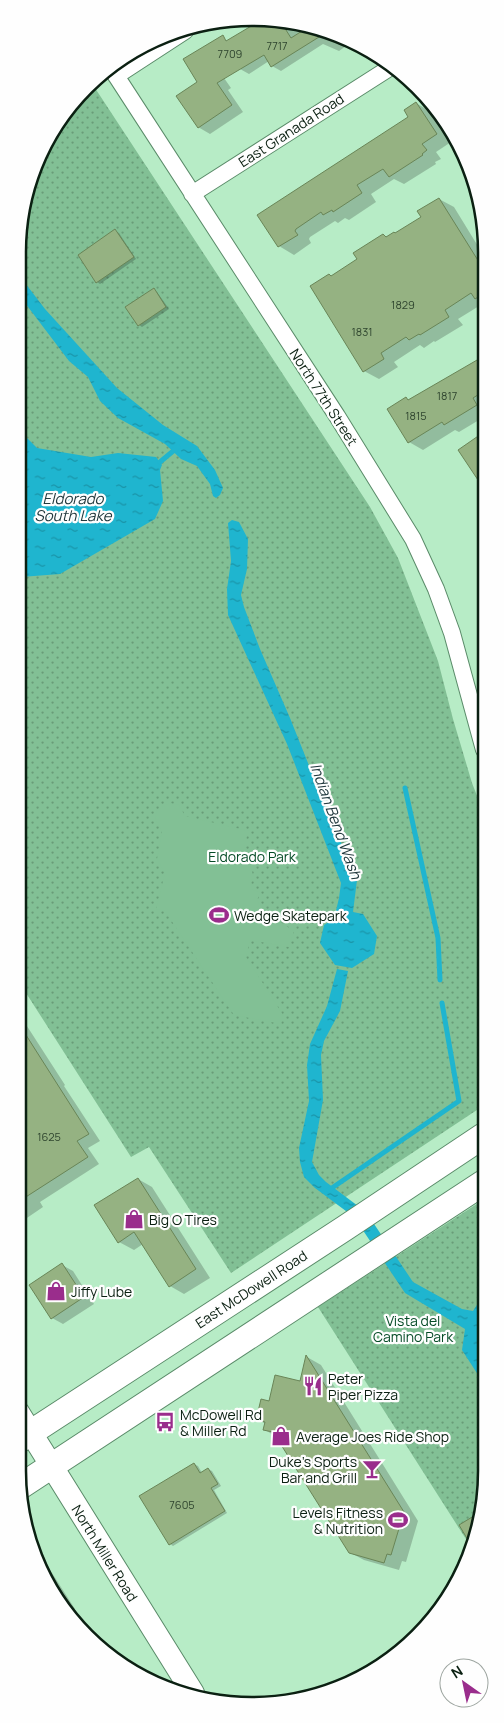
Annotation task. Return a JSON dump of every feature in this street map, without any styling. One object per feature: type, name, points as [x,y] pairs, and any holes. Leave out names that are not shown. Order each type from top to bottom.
[{"type":"main road","name":"East McDowell Road","points":[[26,1427],[345,1228],[478,1139]]},
{"type":"main road","points":[[27,1482],[478,1186]]},
{"type":"street","points":[[127,64],[150,51]]},
{"type":"street","name":"East Granada Road","points":[[192,194],[385,70]]},
{"type":"street","name":"North 77th Street","points":[[114,74],[337,416],[413,539],[436,589],[452,634],[478,728]]},
{"type":"street","name":"North Miller Road","points":[[26,1434],[52,1466],[190,1688]]},
{"type":"green space","name":"Eldorado Park","points":[[96,89],[370,507],[398,558],[438,661],[453,719],[478,798],[478,1109],[231,1273],[149,1147],[131,1157],[26,993],[26,252],[28,223],[38,179],[56,139],[82,103]]},
{"type":"green space","name":"Wedge Skatepark","points":[[170,803],[179,805],[185,816],[249,831],[244,844],[253,875],[250,889],[260,892],[257,901],[270,914],[294,931],[289,947],[250,940],[246,957],[283,1015],[281,1024],[234,1015],[165,911],[156,909],[165,873],[157,859],[162,831],[155,819],[157,810]]},
{"type":"green space","name":"Vista del Camino Park","points":[[478,1203],[478,1471],[476,1500],[467,1541],[318,1307]]},
{"type":"water","points":[[26,284],[45,309],[117,388],[163,425],[197,446],[215,470],[223,488],[220,495],[216,498],[213,496],[210,484],[197,466],[181,459],[165,444],[118,418],[100,401],[88,377],[69,361],[26,304]]},
{"type":"water","name":"Eldorado South Lake","points":[[26,437],[37,448],[91,457],[118,453],[156,457],[162,465],[160,470],[163,501],[155,519],[60,574],[26,577]]},
{"type":"water","points":[[232,520],[239,522],[248,539],[247,569],[241,595],[244,607],[357,880],[353,912],[363,914],[377,936],[374,954],[352,968],[335,965],[320,943],[324,925],[334,919],[341,883],[287,744],[228,615],[227,589],[231,561],[228,523]]},
{"type":"water","points":[[337,969],[348,971],[340,1011],[324,1041],[321,1055],[323,1100],[312,1162],[319,1175],[326,1182],[366,1212],[413,1282],[462,1309],[473,1311],[478,1303],[478,1375],[462,1350],[465,1329],[405,1293],[354,1217],[315,1188],[304,1177],[299,1148],[309,1101],[307,1065],[310,1044],[327,1006]]},
{"type":"building","points":[[252,26],[285,29],[291,38],[301,32],[320,37],[271,67],[264,55],[217,83],[232,105],[198,128],[176,96],[197,82],[183,59],[223,35],[226,41]]},
{"type":"building","points":[[416,102],[437,134],[422,144],[427,150],[423,155],[389,177],[383,169],[357,185],[362,193],[333,212],[332,210],[323,215],[321,212],[296,229],[295,231],[298,235],[278,247],[257,215],[408,117],[404,110]]},
{"type":"building","points":[[439,198],[478,260],[478,297],[475,299],[471,293],[445,310],[449,317],[420,335],[409,340],[406,337],[381,353],[384,359],[363,372],[310,286],[329,274],[331,276],[357,259],[353,253],[383,234],[386,237],[395,233],[421,217],[417,211]]},
{"type":"building","points":[[115,229],[134,257],[96,283],[78,255]]},
{"type":"building","points":[[154,288],[166,307],[138,326],[125,307]]},
{"type":"building","points":[[478,359],[478,395],[473,398],[477,405],[444,425],[442,422],[408,443],[387,409],[406,397],[408,400]]},
{"type":"building","points":[[478,436],[478,480],[458,450]]},
{"type":"building","points":[[26,1035],[89,1134],[77,1141],[88,1157],[26,1197]]},
{"type":"building","name":"Big O Tires","points":[[138,1178],[196,1269],[169,1287],[134,1232],[118,1243],[94,1205]]},
{"type":"building","name":"Jiffy Lube","points":[[62,1263],[84,1297],[51,1319],[29,1285]]},
{"type":"building","points":[[306,1355],[404,1512],[391,1555],[387,1554],[384,1563],[349,1553],[273,1432],[263,1430],[265,1422],[256,1420],[261,1399],[269,1401],[275,1375],[300,1381]]},
{"type":"building","points":[[194,1463],[200,1473],[208,1468],[218,1484],[211,1488],[225,1511],[169,1545],[139,1496]]},
{"type":"building","points":[[473,1517],[467,1539],[459,1525]]},
{"type":"waterway","points":[[160,462],[178,447]]},
{"type":"waterway","points":[[405,788],[438,938],[440,980]]},
{"type":"waterway","points":[[329,1190],[459,1101],[442,1003]]},
{"type":"place","name":"Wedge Skatepark","points":[[219,915]]},
{"type":"place","name":"Big O Tires","points":[[134,1219]]},
{"type":"place","name":"Jiffy Lube","points":[[56,1291]]},
{"type":"place","name":"Peter Piper Pizza","points":[[313,1386]]},
{"type":"place","name":"McDowell Rd & Miller Rd","points":[[165,1422]]},
{"type":"place","name":"Average Joes Ride Shop","points":[[281,1436]]},
{"type":"place","name":"Duke's Sports Bar and Grill","points":[[372,1469]]},
{"type":"place","name":"Levels Fitness & Nutrition","points":[[398,1520]]},
{"type":"water label","name":"Indian Bend Wash","points":[[336,821]]}]
